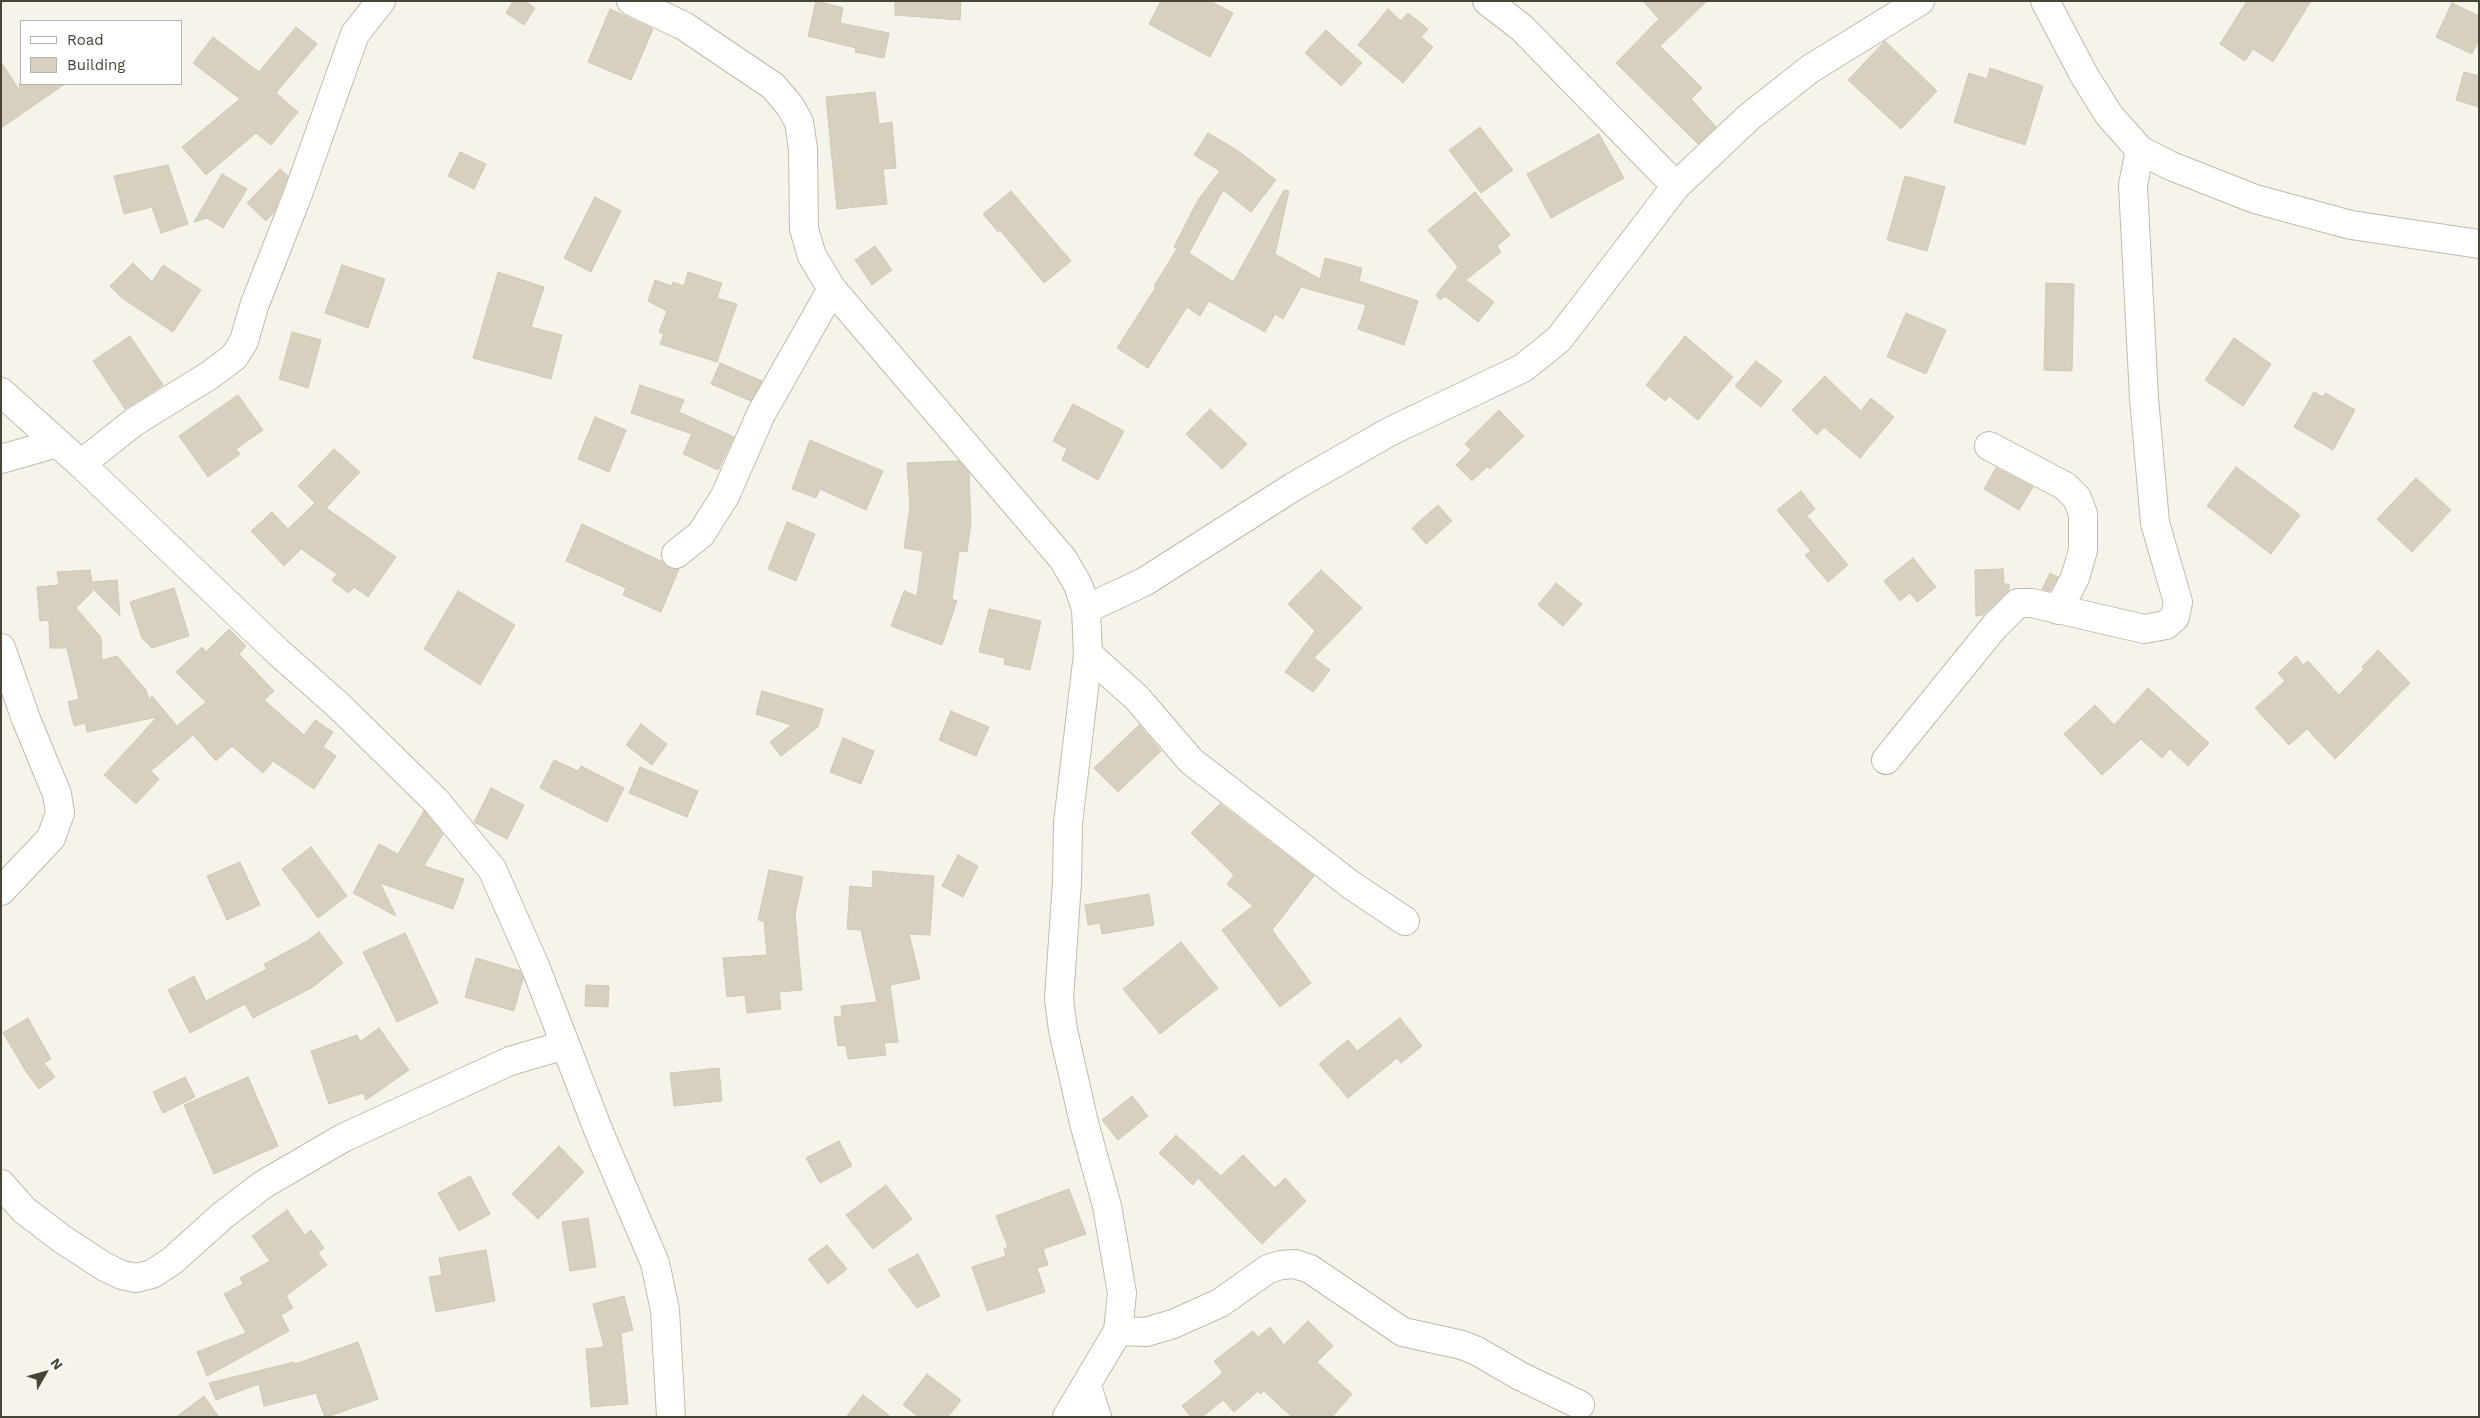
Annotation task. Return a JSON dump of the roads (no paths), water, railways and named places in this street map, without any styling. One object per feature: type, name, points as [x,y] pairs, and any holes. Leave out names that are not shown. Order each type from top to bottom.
[{"type":"street","points":[[81,464],[134,422],[210,375],[234,357],[244,341],[254,306],[298,194],[355,34],[381,1]]},
{"type":"street","points":[[631,1],[692,31],[772,86],[790,106],[799,122],[803,149],[804,229],[812,256],[832,289],[1063,559],[1078,585],[1086,609],[1088,654],[1068,823],[1067,882],[1059,999],[1063,1030],[1084,1123],[1107,1206],[1122,1293],[1118,1331],[1067,1417]]},
{"type":"street","points":[[1487,1],[1522,28],[1676,186]]},
{"type":"street","points":[[1086,609],[1144,582],[1293,487],[1389,432],[1523,368],[1558,339],[1676,186],[1748,117],[1810,69],[1920,1]]},
{"type":"street","points":[[2045,1],[2084,75],[2109,115],[2140,150],[2171,166],[2254,199],[2351,224],[2479,244]]},
{"type":"street","points":[[1886,760],[2018,603],[2032,603],[2144,629],[2166,626],[2175,617],[2178,602],[2155,522],[2144,398],[2133,185],[2140,150]]},
{"type":"street","points":[[676,554],[702,534],[725,496],[761,414],[832,289]]},
{"type":"street","points":[[1,392],[81,464],[264,639],[339,706],[436,801],[492,869],[535,966],[599,1132],[656,1263],[665,1310],[671,1417]]},
{"type":"street","points":[[1,459],[57,443]]},
{"type":"street","points":[[1989,446],[2066,486],[2077,498],[2084,514],[2083,550],[2074,578],[2058,610]]},
{"type":"street","points":[[1,648],[26,719],[57,794],[60,813],[51,838],[1,892]]},
{"type":"street","points":[[1088,654],[1137,698],[1191,761],[1351,885],[1405,922]]},
{"type":"street","points":[[1,1184],[24,1210],[62,1239],[105,1267],[122,1275],[136,1278],[152,1274],[172,1261],[222,1216],[264,1184],[343,1138],[510,1061],[565,1045]]},
{"type":"street","points":[[1118,1331],[1146,1332],[1173,1324],[1220,1303],[1268,1269],[1281,1265],[1295,1264],[1310,1269],[1403,1332],[1477,1350],[1520,1376],[1580,1405]]},
{"type":"street","points":[[1087,1386],[1097,1417]]}]
